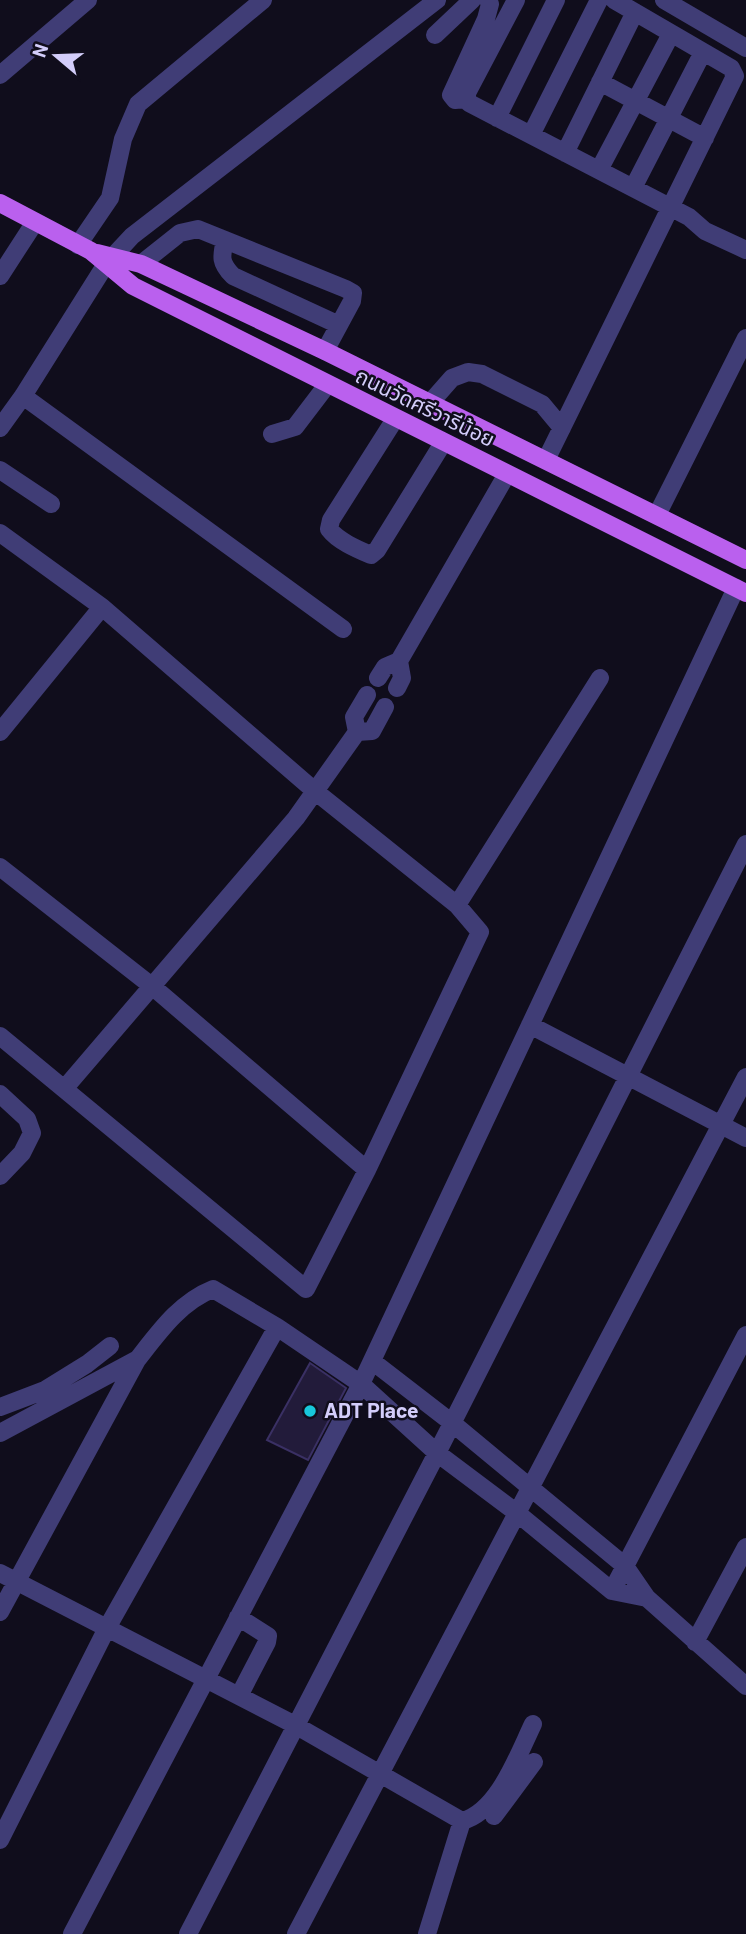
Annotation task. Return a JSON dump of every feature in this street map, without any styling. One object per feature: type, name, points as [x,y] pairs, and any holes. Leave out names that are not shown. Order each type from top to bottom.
[{"type":"main road","name":"ถนนวัดศรีวารีน้อย","points":[[0,203],[109,260],[141,264],[326,351],[746,560]]},
{"type":"main road","name":"ถนนวัดศรีวารีน้อย","points":[[109,260],[133,286],[741,591]]},
{"type":"main road","points":[[320,381],[326,351]]},
{"type":"street","points":[[0,75],[89,0]]},
{"type":"street","points":[[84,248],[110,198],[123,139],[138,104],[263,0]]},
{"type":"street","points":[[0,428],[109,260],[149,222],[437,0]]},
{"type":"street","points":[[435,35],[472,0]]},
{"type":"street","points":[[467,99],[455,100],[451,95],[486,19],[490,4],[488,0]]},
{"type":"street","points":[[516,0],[467,93],[469,103],[671,207],[689,217],[705,231],[746,250]]},
{"type":"street","points":[[497,117],[556,0]]},
{"type":"street","points":[[531,135],[599,0]]},
{"type":"street","points":[[546,460],[735,76],[730,68],[614,0]]},
{"type":"street","points":[[664,0],[746,48]]},
{"type":"street","points":[[565,153],[635,12]]},
{"type":"street","points":[[599,170],[671,34]]},
{"type":"street","points":[[633,188],[703,52]]},
{"type":"street","points":[[600,82],[705,138]]},
{"type":"street","points":[[0,276],[35,222]]},
{"type":"street","points":[[141,264],[180,233],[198,229],[353,293],[352,301],[326,351]]},
{"type":"street","points":[[225,240],[220,257],[222,266],[233,276],[339,325]]},
{"type":"street","points":[[657,515],[746,338]]},
{"type":"street","points":[[430,403],[452,378],[468,372],[482,374],[542,404],[562,428]]},
{"type":"street","points":[[272,434],[295,427],[320,381]]},
{"type":"street","points":[[23,396],[343,629]]},
{"type":"street","points":[[395,419],[331,520],[329,529],[334,535],[362,551],[371,555],[377,550],[443,443]]},
{"type":"street","points":[[0,470],[51,504]]},
{"type":"street","points":[[377,678],[384,667],[399,661],[507,474]]},
{"type":"street","points":[[0,533],[102,607],[316,792],[457,905],[480,932],[367,1170],[306,1289],[0,1035]]},
{"type":"street","points":[[72,1934],[361,1384],[530,1025],[741,591]]},
{"type":"street","points":[[0,732],[102,607]]},
{"type":"street","points":[[397,688],[402,678],[399,661]]},
{"type":"street","points":[[457,905],[600,678]]},
{"type":"street","points":[[64,1089],[316,792],[357,732],[354,717],[367,695]]},
{"type":"street","points":[[357,732],[372,731],[385,707]]},
{"type":"street","points":[[188,1934],[437,1453],[746,844]]},
{"type":"street","points":[[0,867],[153,987],[367,1170]]},
{"type":"street","points":[[530,1025],[746,1138]]},
{"type":"street","points":[[296,1934],[746,1077]]},
{"type":"street","points":[[0,1094],[27,1119],[32,1133],[22,1153],[0,1176]]},
{"type":"street","points":[[0,1612],[8,1577],[137,1360],[161,1329],[195,1297],[213,1289],[277,1327],[361,1384],[437,1453],[517,1513],[612,1591],[647,1598]]},
{"type":"street","points":[[0,1840],[107,1628],[277,1327]]},
{"type":"street","points":[[612,1591],[746,1335]]},
{"type":"street","points":[[0,1407],[45,1390],[110,1346]]},
{"type":"street","points":[[0,1433],[137,1360]]},
{"type":"street","points":[[372,1361],[451,1422],[625,1566],[647,1598],[746,1686]]},
{"type":"street","points":[[695,1642],[746,1547]]},
{"type":"street","points":[[8,1577],[295,1725],[468,1820],[494,1816],[534,1762]]},
{"type":"street","points":[[238,1617],[268,1636],[239,1696]]},
{"type":"street","points":[[433,1932],[468,1820],[494,1799],[533,1724]]},
{"type":"building","name":"ADT Place","points":[[310,1363],[346,1388],[308,1460],[267,1440]]},
{"type":"place","name":"ADT Place","points":[[310,1411]]}]
